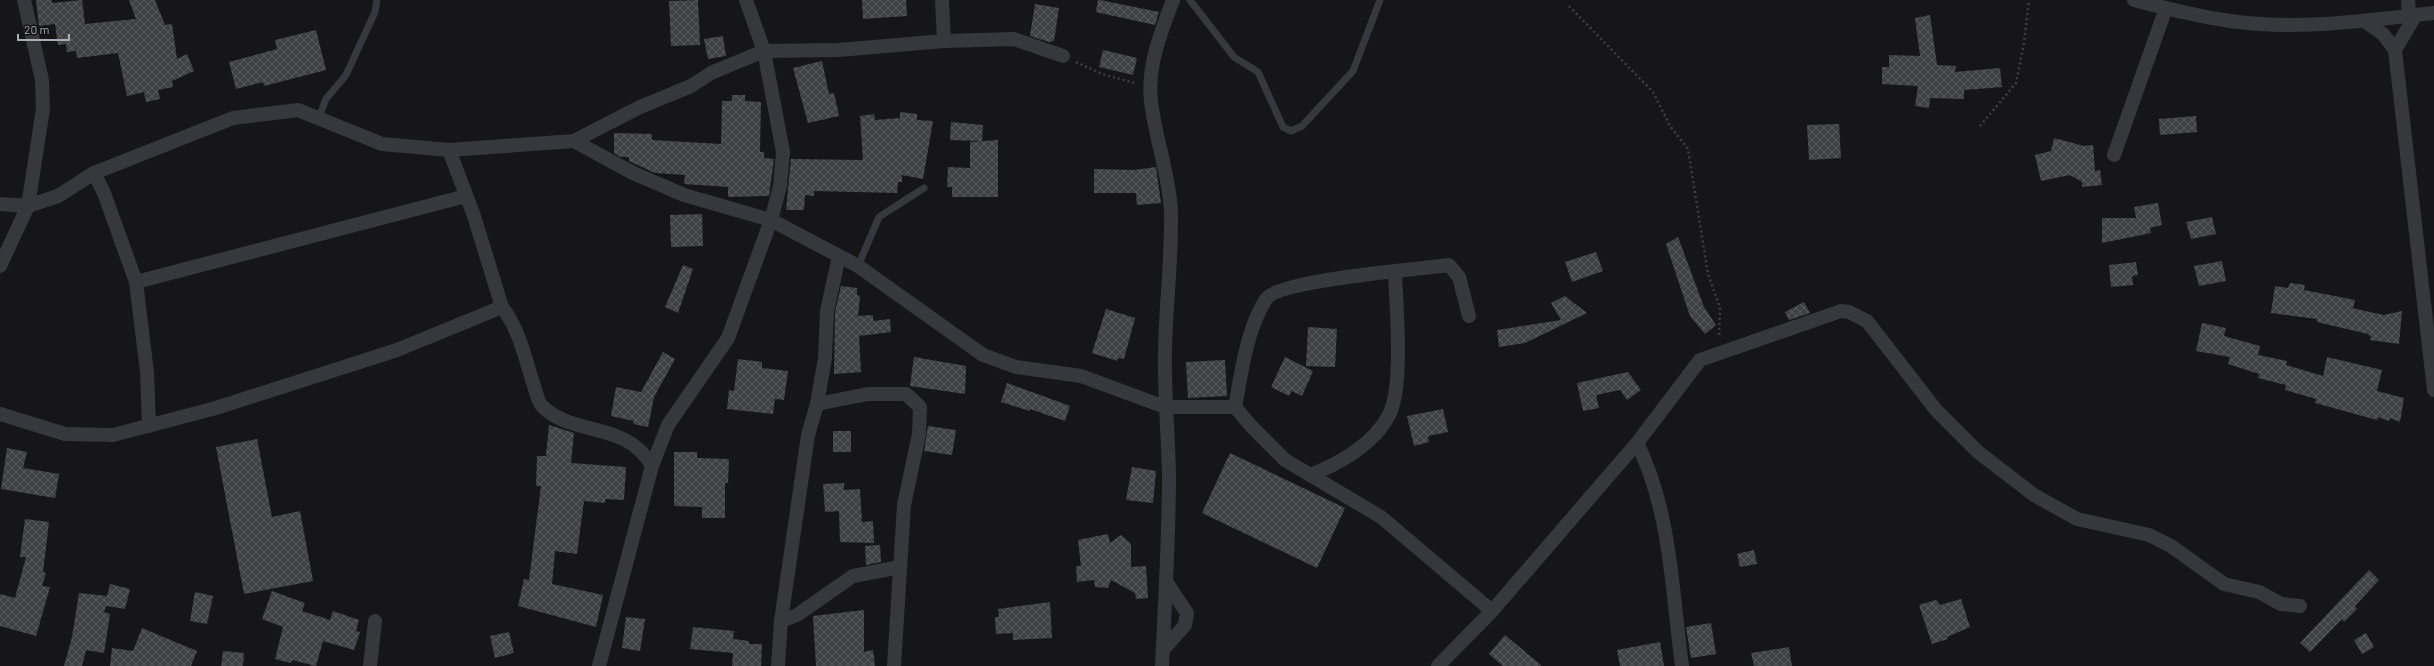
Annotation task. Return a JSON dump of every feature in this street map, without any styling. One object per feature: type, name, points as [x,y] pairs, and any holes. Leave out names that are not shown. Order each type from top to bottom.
[{"type":"street","points":[[0,266],[28,206],[43,109],[42,80],[24,0]]},
{"type":"street","points":[[599,666],[652,466],[668,425],[728,338],[772,220],[780,186],[783,152],[764,51],[746,0]]},
{"type":"street","points":[[942,0],[944,41]]},
{"type":"street","points":[[1162,666],[1167,583],[1169,472],[1165,407],[1170,210],[1168,184],[1150,100],[1158,39],[1173,0]]},
{"type":"street","points":[[2134,0],[2237,22],[2287,24],[2366,22],[2434,13]]},
{"type":"street","points":[[2395,50],[2412,17],[2408,0]]},
{"type":"street","points":[[2114,155],[2166,8]]},
{"type":"street","points":[[2366,22],[2384,34],[2395,50],[2430,322],[2434,390]]},
{"type":"street","points":[[0,204],[28,206],[58,196],[94,173],[233,118],[298,110],[382,144],[449,150],[574,141],[638,108],[691,86],[711,73],[764,51],[839,50],[944,41],[1014,40],[1063,56]]},
{"type":"street","points":[[574,141],[633,173],[684,195],[772,220],[858,266],[983,355],[1016,367],[1080,376],[1165,407],[1235,407],[1251,426],[1285,460],[1381,517],[1492,611]]},
{"type":"street","points":[[449,150],[466,196],[502,307],[512,321],[541,405],[553,415],[628,441],[644,452],[652,466]]},
{"type":"street","points":[[94,173],[104,193],[136,282],[147,372],[149,426]]},
{"type":"street","points":[[136,282],[466,196]]},
{"type":"street","points":[[778,666],[781,622],[808,435],[817,404],[825,358],[827,311],[839,256]]},
{"type":"street","points":[[1235,407],[1250,335],[1266,298],[1275,291],[1300,284],[1449,265],[1459,277],[1469,316]]},
{"type":"street","points":[[1310,475],[1346,457],[1377,431],[1389,414],[1395,392],[1398,350],[1395,272]]},
{"type":"street","points":[[0,414],[65,434],[113,435],[216,408],[397,350],[502,307]]},
{"type":"street","points":[[1438,666],[1492,611],[1637,443],[1700,360],[1841,311],[1849,312],[1867,321],[1936,410],[1978,452],[2034,495],[2077,519],[2148,535],[2171,546],[2224,584],[2259,592],[2281,604],[2300,606]]},
{"type":"street","points":[[817,404],[868,394],[906,394],[920,407],[918,434],[904,505],[894,666]]},
{"type":"street","points":[[1637,443],[1649,468],[1664,530],[1682,666]]},
{"type":"street","points":[[781,622],[797,615],[853,576],[900,567]]},
{"type":"street","points":[[1163,650],[1185,625],[1187,613],[1167,583]]},
{"type":"street","points":[[370,666],[376,621]]},
{"type":"lane","points":[[318,119],[326,99],[346,75],[375,12],[377,0]]},
{"type":"lane","points":[[1190,0],[1234,57],[1258,72],[1283,127],[1291,131],[1302,126],[1353,71],[1380,0]]},
{"type":"lane","points":[[858,266],[879,217],[924,188]]},
{"type":"path","points":[[1980,126],[2016,83],[2024,42],[2029,0]]},
{"type":"path","points":[[1569,6],[1653,92],[1670,126],[1688,149],[1708,274],[1720,308],[1718,353]]},
{"type":"path","points":[[1063,56],[1102,74],[1151,88]]},
{"type":"building","points":[[36,0],[52,0],[52,3],[82,0],[85,24],[136,19],[129,0],[155,0],[165,25],[172,24],[177,59],[187,54],[194,71],[172,81],[173,87],[158,90],[160,99],[146,102],[144,92],[127,96],[118,53],[77,58],[76,51],[67,52],[66,44],[58,45],[55,24],[39,26]]},
{"type":"building","points":[[698,0],[700,45],[671,46],[669,1]]},
{"type":"building","points":[[862,0],[906,0],[907,16],[863,19]]},
{"type":"building","points":[[1098,0],[1159,12],[1155,25],[1096,12]]},
{"type":"building","points":[[1035,4],[1059,8],[1054,41],[1049,42],[1030,36]]},
{"type":"building","points":[[1930,15],[1937,65],[1956,66],[1955,72],[2000,68],[2002,87],[1964,90],[1964,99],[1930,98],[1929,108],[1915,106],[1918,86],[1882,84],[1882,67],[1889,67],[1889,55],[1920,56],[1915,18]]},
{"type":"building","points":[[316,30],[326,70],[264,86],[263,82],[236,89],[229,62],[277,49],[275,40]]},
{"type":"building","points":[[723,36],[726,56],[708,59],[704,39]]},
{"type":"building","points":[[1103,50],[1137,58],[1133,75],[1099,67]]},
{"type":"building","points":[[822,61],[829,94],[834,93],[839,116],[808,123],[793,68]]},
{"type":"building","points":[[732,95],[745,95],[745,101],[761,102],[760,152],[764,152],[764,158],[774,159],[769,196],[728,197],[728,187],[684,184],[685,175],[655,173],[629,161],[629,157],[621,157],[614,153],[614,133],[652,134],[652,140],[721,144],[722,101],[732,101]]},
{"type":"building","points":[[900,112],[917,114],[917,120],[933,121],[923,179],[902,175],[902,182],[898,182],[897,193],[814,191],[814,196],[805,195],[804,210],[786,210],[791,159],[863,160],[860,116],[874,114],[875,120],[900,118]]},
{"type":"building","points":[[2196,116],[2197,132],[2160,135],[2159,119]]},
{"type":"building","points":[[951,122],[983,125],[982,141],[950,140]]},
{"type":"building","points":[[1839,124],[1841,158],[1809,160],[1807,125]]},
{"type":"building","points":[[2054,138],[2084,146],[2093,145],[2095,171],[2100,170],[2102,185],[2082,187],[2082,182],[2070,175],[2041,181],[2035,155],[2051,151]]},
{"type":"building","points":[[998,140],[998,197],[952,197],[952,187],[947,187],[948,167],[970,168],[970,142]]},
{"type":"building","points":[[1156,167],[1161,203],[1137,205],[1136,193],[1094,193],[1094,169],[1134,170]]},
{"type":"building","points":[[2158,203],[2162,225],[2150,228],[2151,233],[2102,243],[2102,218],[2136,218],[2134,207]]},
{"type":"building","points":[[702,214],[703,246],[671,247],[670,215]]},
{"type":"building","points":[[2212,217],[2216,234],[2191,239],[2186,222]]},
{"type":"building","points":[[1678,237],[1704,307],[1716,325],[1705,334],[1690,316],[1666,244]]},
{"type":"building","points":[[1596,252],[1603,271],[1572,282],[1565,262]]},
{"type":"building","points":[[2222,261],[2226,281],[2199,286],[2194,266]]},
{"type":"building","points":[[2136,262],[2138,275],[2132,276],[2133,285],[2111,287],[2109,265]]},
{"type":"building","points":[[683,265],[693,269],[678,313],[665,307]]},
{"type":"building","points":[[2290,283],[2305,285],[2304,290],[2355,300],[2353,308],[2356,309],[2384,315],[2402,311],[2399,344],[2370,340],[2371,337],[2368,334],[2317,322],[2317,319],[2271,313],[2275,286],[2288,288]]},
{"type":"building","points":[[841,286],[857,288],[857,295],[860,296],[858,316],[873,315],[873,321],[890,319],[891,332],[859,336],[861,372],[834,374],[835,312]]},
{"type":"building","points":[[1565,296],[1587,313],[1525,343],[1499,347],[1497,330],[1561,320],[1551,303]]},
{"type":"building","points":[[1804,302],[1810,313],[1789,320],[1785,312]]},
{"type":"building","points":[[1106,309],[1135,318],[1124,359],[1118,358],[1118,361],[1092,353]]},
{"type":"building","points":[[2202,323],[2226,328],[2224,336],[2260,346],[2258,355],[2287,361],[2286,365],[2323,376],[2327,357],[2382,370],[2377,391],[2404,398],[2400,422],[2390,418],[2389,421],[2378,417],[2377,420],[2315,403],[2316,399],[2285,390],[2286,385],[2258,378],[2259,374],[2228,364],[2230,357],[2196,351]]},
{"type":"building","points":[[1308,327],[1337,329],[1335,367],[1306,366]]},
{"type":"building","points":[[663,352],[675,359],[654,397],[648,427],[633,424],[634,421],[611,416],[616,387],[641,392]]},
{"type":"building","points":[[914,357],[966,366],[965,394],[910,386]]},
{"type":"building","points":[[1285,357],[1313,371],[1302,396],[1292,391],[1289,396],[1271,387]]},
{"type":"building","points":[[738,359],[762,362],[762,368],[788,371],[784,400],[775,399],[773,414],[727,409],[729,390],[734,391]]},
{"type":"building","points":[[1225,360],[1227,396],[1188,398],[1186,362]]},
{"type":"building","points":[[1628,372],[1641,390],[1627,400],[1620,390],[1596,395],[1599,408],[1583,411],[1577,383]]},
{"type":"building","points":[[1007,383],[1070,406],[1065,421],[1030,409],[1030,411],[1001,402]]},
{"type":"building","points":[[1443,409],[1448,432],[1428,436],[1429,442],[1414,446],[1407,416]]},
{"type":"building","points":[[549,425],[574,433],[571,463],[626,467],[624,500],[605,499],[605,503],[584,501],[577,554],[555,551],[552,584],[603,595],[596,627],[518,606],[524,579],[529,580],[541,486],[536,486],[537,456],[546,456]]},
{"type":"building","points":[[928,426],[956,430],[952,455],[924,451]]},
{"type":"building","points":[[833,431],[851,431],[851,452],[833,452]]},
{"type":"building","points":[[257,439],[272,517],[300,511],[313,581],[244,594],[216,447]]},
{"type":"building","points":[[7,448],[27,452],[23,468],[59,474],[55,498],[1,489]]},
{"type":"building","points":[[674,452],[697,452],[697,458],[729,459],[728,483],[725,483],[725,518],[702,518],[702,507],[674,506]]},
{"type":"building","points":[[1230,453],[1345,508],[1317,568],[1202,513]]},
{"type":"building","points":[[1132,467],[1156,471],[1153,503],[1126,500]]},
{"type":"building","points":[[844,483],[844,490],[860,489],[862,522],[873,521],[874,543],[840,542],[839,511],[825,512],[823,484]]},
{"type":"building","points":[[25,519],[49,522],[43,572],[46,573],[42,586],[50,587],[36,636],[0,626],[0,594],[15,598],[26,557],[20,557]]},
{"type":"building","points":[[1108,534],[1110,543],[1121,535],[1131,544],[1131,567],[1146,566],[1148,598],[1136,599],[1135,593],[1111,580],[1108,588],[1095,587],[1094,580],[1077,582],[1076,566],[1081,566],[1078,540]]},
{"type":"building","points":[[880,545],[881,562],[866,565],[865,546]]},
{"type":"building","points":[[1754,550],[1757,564],[1740,567],[1737,554]]},
{"type":"building","points":[[2369,570],[2379,580],[2355,606],[2357,609],[2344,622],[2342,619],[2310,652],[2300,643]]},
{"type":"building","points":[[110,584],[130,589],[125,609],[106,606],[104,612],[110,614],[104,653],[86,650],[82,666],[64,666],[72,637],[79,593],[107,596]]},
{"type":"building","points":[[272,591],[305,603],[302,611],[330,620],[333,611],[359,620],[356,631],[360,632],[354,650],[323,641],[316,666],[292,660],[291,663],[275,659],[283,627],[262,619]]},
{"type":"building","points":[[195,592],[213,596],[207,624],[190,621]]},
{"type":"building","points":[[1961,599],[1970,627],[1947,637],[1948,639],[1932,644],[1919,605],[1936,600],[1940,605]]},
{"type":"building","points":[[1050,602],[1052,638],[1013,640],[1013,633],[996,634],[995,617],[999,617],[998,609]]},
{"type":"building","points":[[864,610],[864,652],[873,650],[875,666],[816,666],[813,616]]},
{"type":"building","points":[[626,617],[645,619],[640,651],[622,648]]},
{"type":"building","points":[[1711,623],[1716,654],[1691,658],[1686,627]]},
{"type":"building","points":[[693,627],[734,631],[733,639],[749,641],[749,644],[762,644],[761,666],[732,666],[733,653],[690,649]]},
{"type":"building","points":[[142,628],[197,651],[191,666],[110,666],[112,648],[133,651]]},
{"type":"building","points":[[509,632],[514,653],[495,658],[490,636]]},
{"type":"building","points":[[2366,633],[2374,647],[2362,654],[2354,640]]},
{"type":"building","points":[[1505,635],[1542,666],[1503,666],[1489,654]]},
{"type":"building","points":[[1660,642],[1664,666],[1620,666],[1617,650]]},
{"type":"building","points":[[1789,647],[1792,666],[1754,666],[1751,653]]},
{"type":"building","points":[[223,651],[244,653],[243,666],[221,666]]}]
